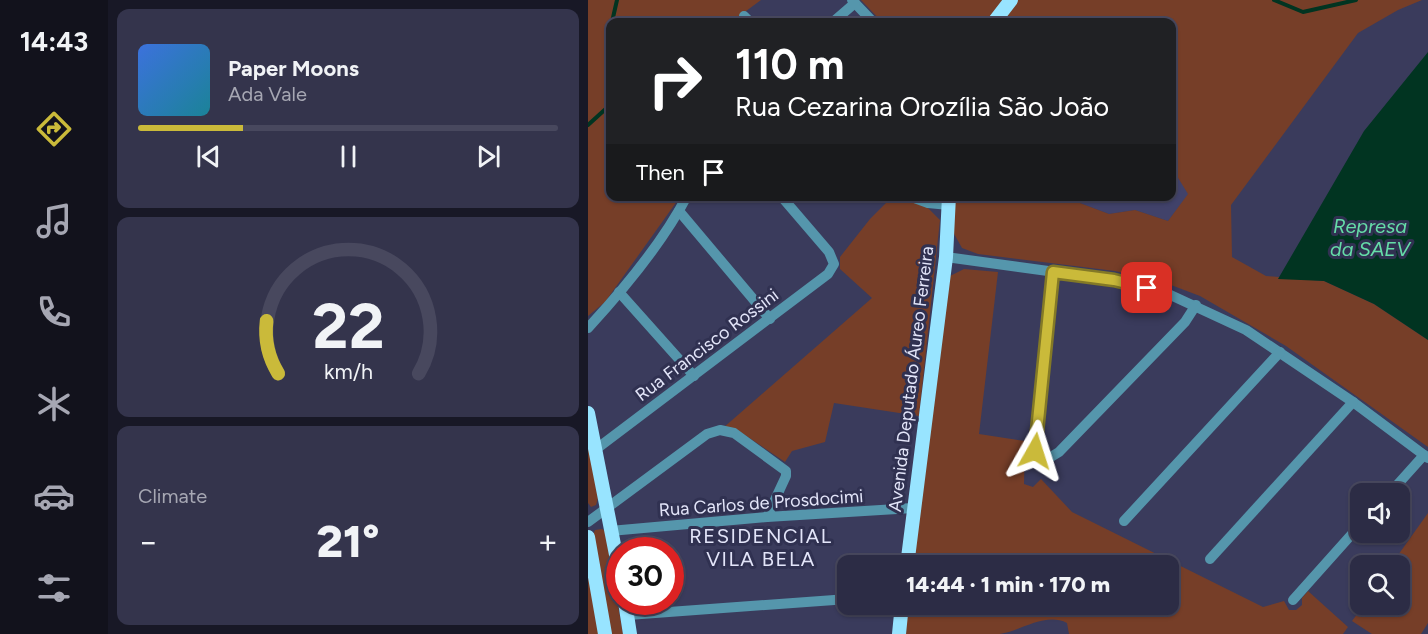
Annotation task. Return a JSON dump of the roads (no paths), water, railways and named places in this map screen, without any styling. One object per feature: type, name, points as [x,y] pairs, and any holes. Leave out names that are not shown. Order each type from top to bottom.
[{"type":"main road","points":[[997,18],[1011,0]]},
{"type":"main road","name":"Avenida Deputado Áureo Ferreira","points":[[908,555],[946,257],[949,201]]},
{"type":"main road","points":[[588,413],[611,537]]},
{"type":"main road","points":[[588,537],[605,634]]},
{"type":"main road","points":[[627,615],[630,634]]},
{"type":"main road","points":[[899,634],[901,615]]},
{"type":"street","points":[[837,18],[854,2],[869,18]]},
{"type":"street","points":[[588,328],[619,292],[680,212],[685,201]]},
{"type":"street","name":"Rua Francisco Rossini","points":[[595,450],[828,274],[834,264],[830,252],[785,201]]},
{"type":"street","points":[[925,201],[949,201]]},
{"type":"street","points":[[680,212],[770,319]]},
{"type":"street","points":[[946,257],[1114,280],[1164,292],[1196,305],[1246,330],[1280,352],[1353,402],[1426,457],[1400,483]]},
{"type":"street","points":[[1053,272],[1035,451],[1041,463],[1059,452],[1185,322],[1196,305]]},
{"type":"street","points":[[619,292],[694,376]]},
{"type":"street","points":[[1124,521],[1280,352]]},
{"type":"street","points":[[1210,559],[1353,402]]},
{"type":"street","points":[[588,522],[707,434],[720,430],[734,433],[786,471],[786,476],[767,517]]},
{"type":"street","name":"Rua Carlos de Prosdocimi","points":[[610,531],[767,517],[913,508]]},
{"type":"street","points":[[1293,600],[1350,536]]},
{"type":"street","points":[[684,606],[837,599]]},
{"type":"water","name":"Represa da SAEV","points":[[1428,52],[1428,340],[1374,304],[1324,281],[1278,279],[1364,131]]},
{"type":"waterway","points":[[613,18],[617,0]]},
{"type":"waterway","points":[[1274,0],[1303,12],[1356,0]]},
{"type":"waterway","points":[[588,125],[606,109]]},
{"type":"district","name":"RESIDENCIAL VILA BELA","points":[[761,548]]}]
